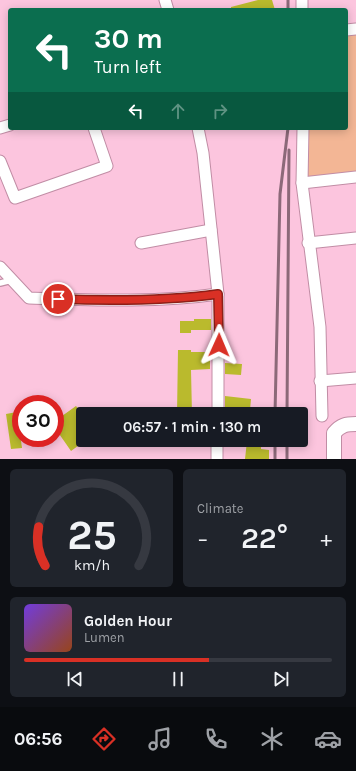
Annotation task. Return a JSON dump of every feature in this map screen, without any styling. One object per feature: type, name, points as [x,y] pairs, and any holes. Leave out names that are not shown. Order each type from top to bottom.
[{"type":"street","points":[[0,161],[15,198],[107,166],[95,130]]},
{"type":"street","points":[[198,130],[218,294],[218,407]]},
{"type":"street","points":[[303,130],[302,183],[308,243],[320,327],[320,381],[322,416]]},
{"type":"street","points":[[302,183],[356,177]]},
{"type":"street","points":[[141,243],[211,230]]},
{"type":"street","points":[[308,243],[356,238]]},
{"type":"street","points":[[0,267],[29,298],[115,301],[188,298],[218,294]]},
{"type":"street","points":[[320,381],[356,378]]},
{"type":"street","points":[[334,459],[334,433],[339,427],[347,424],[356,424]]},
{"type":"street","points":[[217,447],[217,459]]},
{"type":"lane","points":[[0,283],[12,280]]},
{"type":"shaded area","points":[[356,29],[356,177],[302,183],[303,130],[348,130],[348,30]]},
{"type":"building","points":[[258,0],[272,0],[274,8],[231,8]]},
{"type":"building","points":[[194,319],[211,319],[211,330],[191,330],[191,333],[180,333],[180,321],[194,321]]},
{"type":"building","points":[[178,350],[210,352],[210,369],[191,370],[192,407],[177,407]]},
{"type":"building","points":[[225,363],[242,364],[241,375],[225,374]]},
{"type":"building","points":[[225,396],[251,399],[250,407],[225,407]]},
{"type":"building","points":[[76,406],[77,407],[76,447],[71,451],[64,441],[64,415]]},
{"type":"building","points":[[12,413],[12,447],[22,448],[11,449],[6,414]]},
{"type":"building","points":[[246,447],[261,447],[261,449],[269,450],[269,459],[245,459]]},
{"type":"railway","points":[[288,0],[288,8]]},
{"type":"railway","points":[[275,407],[280,194],[288,130]]},
{"type":"railway","points":[[287,407],[289,150]]},
{"type":"railway","points":[[275,447],[275,459]]},
{"type":"railway","points":[[287,447],[287,459]]},
{"type":"route","points":[[58,299],[115,301],[188,298],[218,294],[219,345]]}]
